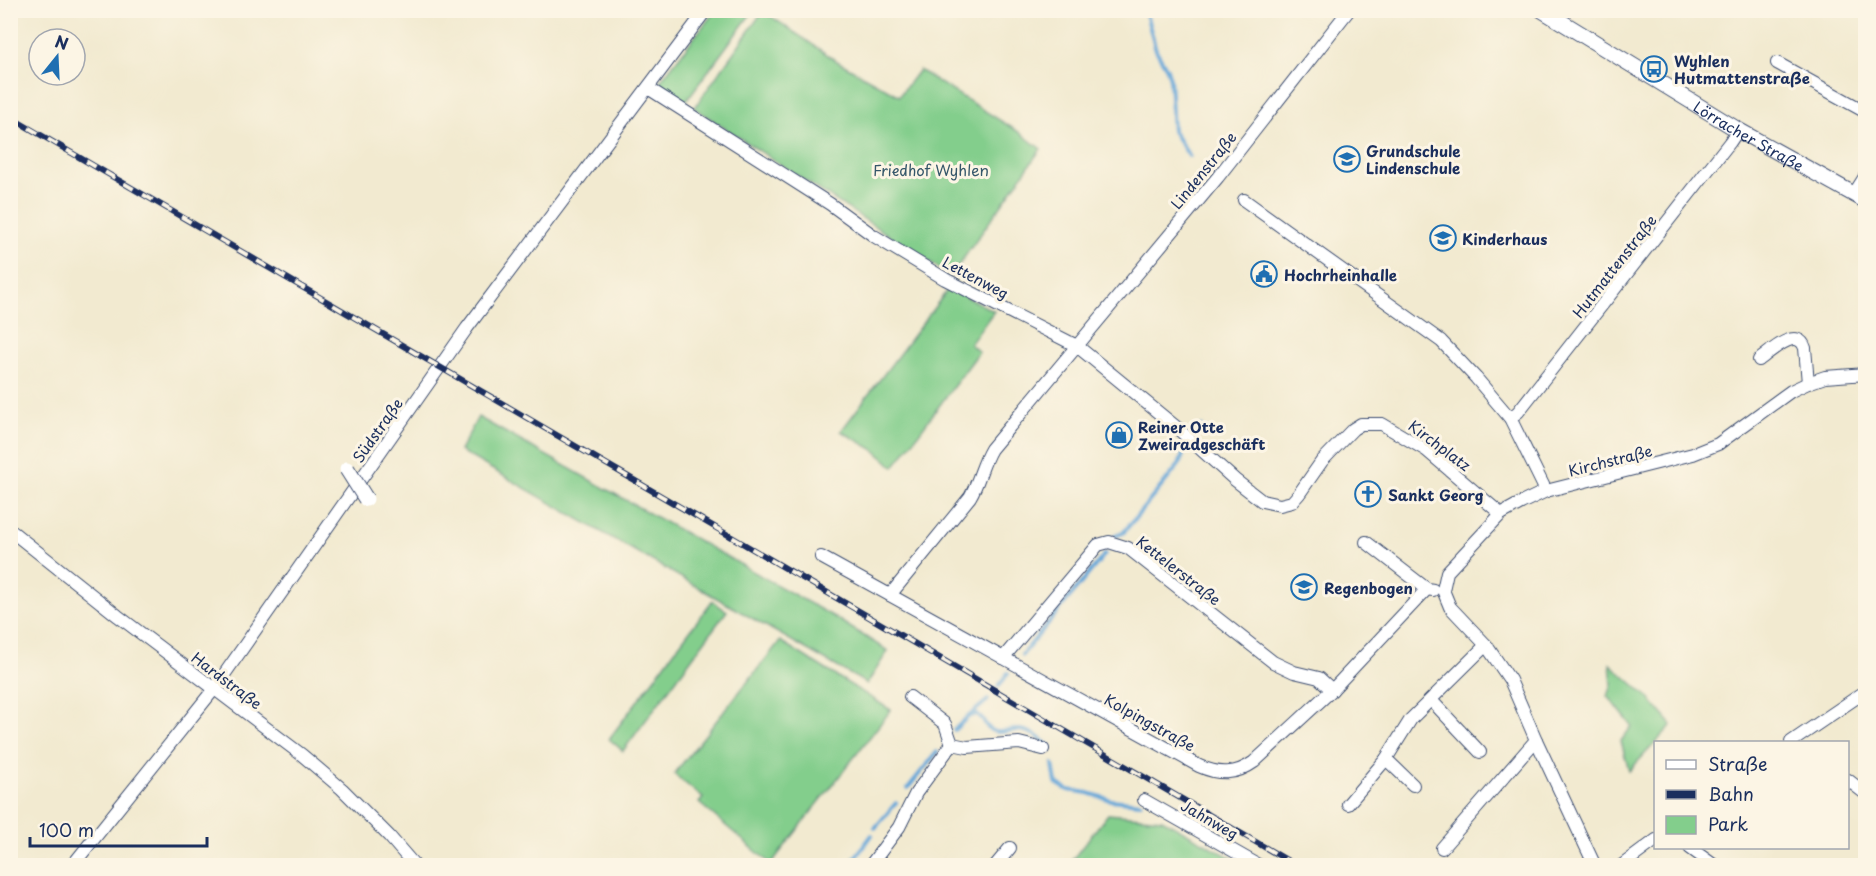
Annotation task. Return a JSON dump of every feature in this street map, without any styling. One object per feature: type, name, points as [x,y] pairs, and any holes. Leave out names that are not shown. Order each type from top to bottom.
[{"type":"main road","name":"Lörracher Straße","points":[[1542,10],[1738,130],[1860,197]]},
{"type":"main road","points":[[347,469],[366,499]]},
{"type":"street","name":"Südstraße","points":[[72,866],[214,689],[467,328],[706,10]]},
{"type":"street","name":"Lindenstraße","points":[[890,595],[970,497],[992,449],[1218,177],[1348,10]]},
{"type":"street","points":[[1777,63],[1866,112]]},
{"type":"street","name":"Lettenweg","points":[[648,88],[830,204],[874,236],[945,279],[1077,346],[1176,427],[1235,480],[1263,501],[1280,505]]},
{"type":"street","name":"Hutmattenstraße","points":[[1510,418],[1518,412],[1738,130]]},
{"type":"street","points":[[1860,197],[1866,175]]},
{"type":"street","points":[[1244,200],[1441,341],[1510,418],[1546,491]]},
{"type":"street","points":[[1759,360],[1789,339],[1799,340],[1803,342],[1805,348],[1808,383]]},
{"type":"street","name":"Kirchstraße","points":[[1443,590],[1447,572],[1501,514],[1546,491],[1693,454],[1718,444],[1791,391],[1808,383],[1825,378],[1866,374]]},
{"type":"street","name":"Kirchplatz","points":[[1280,505],[1292,502],[1322,461],[1353,429],[1360,424],[1382,424],[1426,450],[1501,514]]},
{"type":"street","name":"Hardstraße","points":[[10,530],[118,616],[302,755],[342,789],[415,866]]},
{"type":"street","name":"Kettelerstraße","points":[[1003,658],[1098,545],[1109,542],[1128,548],[1273,662],[1294,672],[1319,678],[1332,690]]},
{"type":"street","points":[[1366,542],[1427,589],[1443,590],[1450,607],[1486,645],[1510,680],[1595,866]]},
{"type":"street","name":"Kolpingstraße","points":[[821,557],[1199,766],[1218,772],[1234,772],[1248,766],[1332,690],[1427,589]]},
{"type":"street","points":[[1348,804],[1386,759],[1411,719],[1486,645]]},
{"type":"street","points":[[1797,741],[1866,691]]},
{"type":"street","points":[[910,697],[945,724],[952,744]]},
{"type":"street","points":[[1431,700],[1480,752]]},
{"type":"street","points":[[1442,848],[1536,740]]},
{"type":"street","points":[[952,744],[967,747],[1019,742],[1043,749]]},
{"type":"street","points":[[870,866],[899,827],[916,793],[952,744]]},
{"type":"street","points":[[1386,759],[1413,784]]},
{"type":"street","points":[[1849,781],[1866,794]]},
{"type":"street","name":"Jahnweg","points":[[1144,800],[1260,866]]},
{"type":"street","points":[[1621,866],[1654,841]]},
{"type":"street","points":[[995,866],[1010,848]]},
{"type":"street","points":[[1691,849],[1715,866]]},
{"type":"green space","points":[[715,11],[753,11],[686,101],[676,100],[662,91],[660,81]]},
{"type":"green space","name":"Friedhof Wyhlen","points":[[763,11],[837,61],[899,96],[919,70],[1019,132],[1041,149],[951,276],[694,108]]},
{"type":"green space","points":[[949,288],[994,311],[970,344],[979,352],[894,467],[874,450],[841,431]]},
{"type":"green space","points":[[478,417],[834,617],[888,651],[867,684],[460,451]]},
{"type":"green space","points":[[712,601],[727,611],[623,751],[609,739]]},
{"type":"green space","points":[[780,641],[891,710],[771,864],[699,803],[703,798],[674,774]]},
{"type":"green space","points":[[1610,664],[1647,696],[1672,725],[1657,741],[1654,741],[1654,744],[1629,771],[1621,741],[1632,726],[1608,696],[1612,685]]},
{"type":"green space","points":[[1108,814],[1162,819],[1244,865],[1068,865]]},
{"type":"waterway","points":[[1145,10],[1156,50],[1170,79],[1173,131],[1189,156]]},
{"type":"waterway","points":[[1193,434],[1201,426]]},
{"type":"waterway","points":[[1115,536],[1123,533],[1179,465],[1184,452]]},
{"type":"waterway","points":[[1022,655],[1105,554]]},
{"type":"waterway","points":[[999,686],[1008,673]]},
{"type":"waterway","points":[[970,715],[988,700]]},
{"type":"waterway","points":[[954,730],[969,716],[977,714],[993,731],[1027,731],[1050,747]]},
{"type":"waterway","points":[[908,788],[937,752]]},
{"type":"waterway","points":[[1053,764],[1056,783],[1068,790],[1111,800],[1141,803]]},
{"type":"waterway","points":[[875,828],[896,803]]},
{"type":"waterway","points":[[854,859],[872,835]]},
{"type":"railway","points":[[10,117],[1297,866]]},
{"type":"place","name":"Wyhlen Hutmattenstraße","points":[[1654,69]]},
{"type":"place","name":"Grundschule Lindenschule","points":[[1347,159]]},
{"type":"place","name":"Kinderhaus","points":[[1443,238]]},
{"type":"place","name":"Hochrheinhalle","points":[[1264,274]]},
{"type":"place","name":"Reiner Otte Zweiradgeschäft","points":[[1119,435]]},
{"type":"place","name":"Sankt Georg","points":[[1368,494]]},
{"type":"place","name":"Regenbogen","points":[[1304,587]]}]
